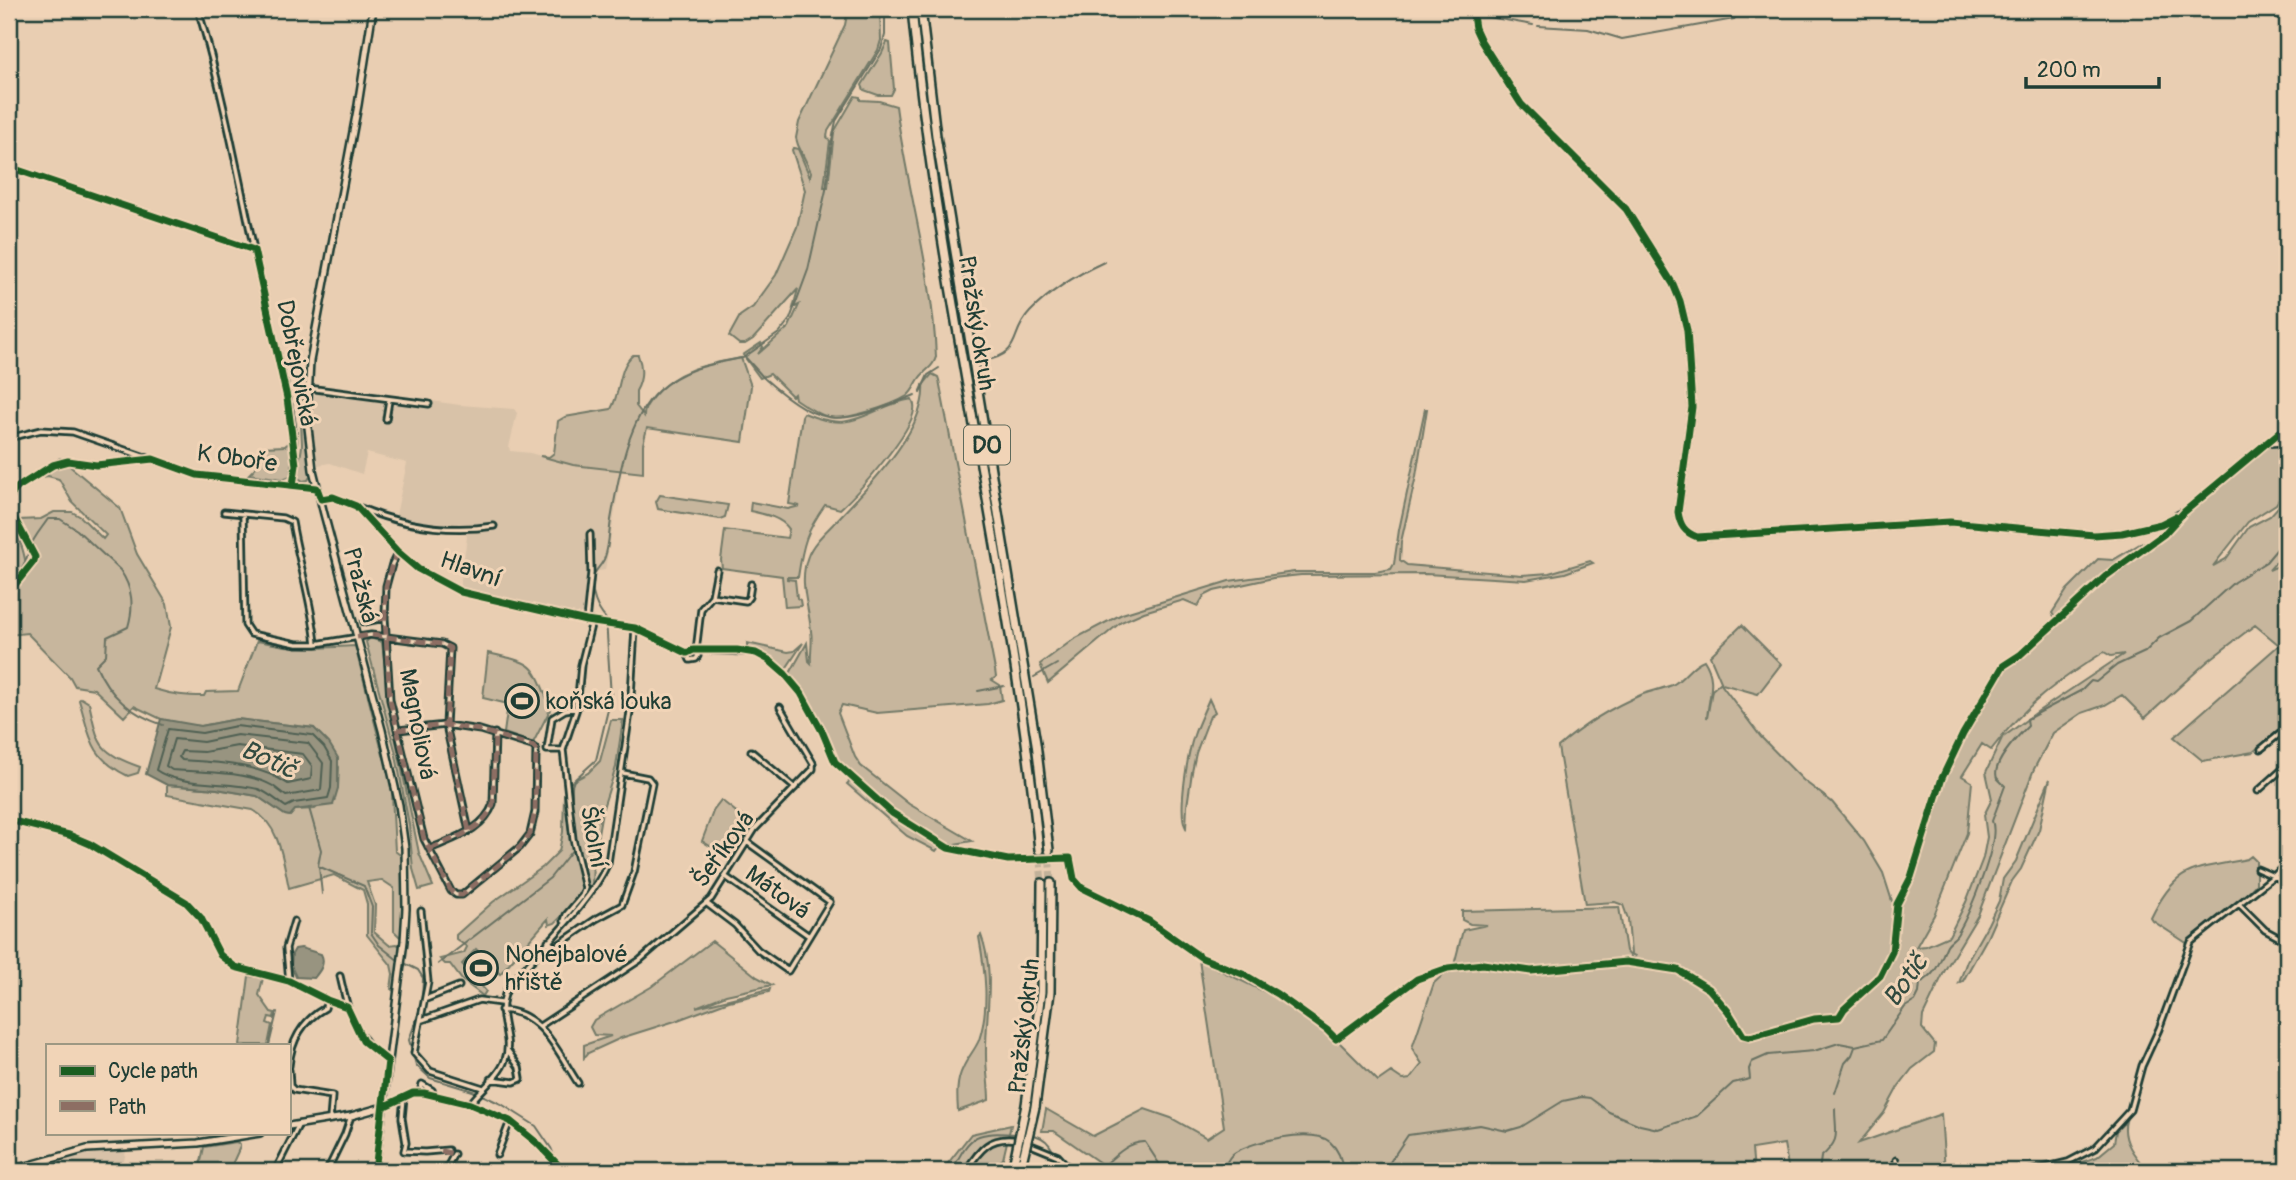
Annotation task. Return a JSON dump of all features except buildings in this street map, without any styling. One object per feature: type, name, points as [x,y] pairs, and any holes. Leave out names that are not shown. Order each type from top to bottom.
[{"type":"highway","name":"Pražský okruh","points":[[912,9],[927,135],[1022,717],[1040,850]]},
{"type":"highway","name":"Pražský okruh","points":[[921,9],[936,136],[1036,743],[1049,850]]},
{"type":"highway","name":"Pražský okruh","points":[[1012,1171],[1026,1105],[1041,992],[1042,883]]},
{"type":"highway","name":"Pražský okruh","points":[[1020,1171],[1035,1107],[1049,1001],[1051,883]]},
{"type":"street","name":"Dobřejovická","points":[[198,9],[216,73],[286,398],[296,465],[293,485]]},
{"type":"street","name":"Pražská","points":[[373,9],[358,105],[310,361],[308,428],[317,488],[393,775],[405,848],[406,909],[375,1171]]},
{"type":"street","points":[[1472,9],[1475,29],[1481,41],[1521,104],[1626,209],[1677,293],[1687,330],[1692,385],[1689,435],[1678,512],[1682,528],[1689,534],[1697,537],[1951,522],[2094,535],[2122,533],[2161,524],[2184,512],[2287,426]]},
{"type":"street","points":[[9,167],[254,250]]},
{"type":"street","points":[[308,388],[429,404]]},
{"type":"street","points":[[386,419],[389,400]]},
{"type":"street","name":"K Oboře","points":[[9,439],[41,430],[65,430],[197,475],[317,488]]},
{"type":"street","points":[[2268,443],[2287,442]]},
{"type":"street","points":[[60,462],[68,460],[96,465],[153,459]]},
{"type":"street","points":[[320,499],[333,497],[422,526],[466,530],[494,526]]},
{"type":"street","name":"Hlavní","points":[[356,506],[398,552],[418,569],[461,592],[586,621],[635,628],[687,653]]},
{"type":"street","points":[[224,512],[283,518],[292,522],[301,573],[314,616],[316,644]]},
{"type":"street","points":[[243,514],[247,630],[257,636],[275,640],[316,644],[371,635],[442,644],[450,648],[446,725],[468,831]]},
{"type":"street","points":[[586,621],[591,573],[590,534]]},
{"type":"street","name":"Magnoliová","points":[[398,552],[386,586],[385,618],[390,700],[424,839],[450,891],[456,895],[465,893],[520,846],[530,834],[533,823],[536,749],[495,733]]},
{"type":"street","points":[[717,570],[712,596],[701,610],[696,651],[698,656],[694,660],[688,658],[687,653],[691,650],[696,651],[747,652]]},
{"type":"street","points":[[712,596],[746,601],[751,584]]},
{"type":"street","points":[[364,622],[385,618]]},
{"type":"street","name":"Školní","points":[[563,923],[585,888],[573,839],[563,750],[577,708],[581,666],[592,621]]},
{"type":"street","points":[[491,1079],[514,1082],[521,1079],[519,1067],[508,1051],[501,1010],[507,989],[602,876],[608,863],[623,773],[635,628]]},
{"type":"street","name":"Šeříková","points":[[540,1026],[640,960],[714,896],[755,829],[813,769],[813,763],[780,707]]},
{"type":"street","points":[[563,750],[547,750],[552,718],[565,710],[577,708]]},
{"type":"street","points":[[398,730],[446,725],[495,733],[493,804],[484,821],[430,849]]},
{"type":"street","points":[[2260,749],[2287,728]]},
{"type":"street","points":[[751,751],[795,788]]},
{"type":"street","points":[[2258,792],[2287,765]]},
{"type":"street","points":[[548,941],[555,947],[622,905],[634,872],[652,783],[648,778],[623,773]]},
{"type":"street","points":[[706,903],[736,925],[758,950],[788,971],[830,902],[747,842]]},
{"type":"street","points":[[2030,1171],[2068,1162],[2095,1148],[2130,1110],[2142,1066],[2164,1017],[2191,942],[2274,876],[2287,862]]},
{"type":"street","points":[[2257,869],[2287,882]]},
{"type":"street","name":"Mátová","points":[[726,877],[809,936]]},
{"type":"street","points":[[2239,904],[2265,930],[2287,942]]},
{"type":"street","points":[[421,911],[428,967],[426,999],[414,1050],[423,1065],[435,1073],[482,1089]]},
{"type":"street","points":[[289,981],[286,948],[294,921]]},
{"type":"street","points":[[340,976],[347,1007],[363,1041],[388,1061]]},
{"type":"street","points":[[426,999],[459,986]]},
{"type":"street","points":[[290,1047],[301,1027],[312,1015],[325,1008],[327,1000],[347,1007]]},
{"type":"street","points":[[422,1020],[479,1000],[501,1003]]},
{"type":"street","points":[[501,1010],[520,1012],[540,1026],[578,1083]]},
{"type":"street","points":[[470,1104],[503,1066],[508,1051]]},
{"type":"street","points":[[420,1093],[422,1084],[428,1086],[434,1095]]},
{"type":"street","points":[[290,1086],[294,1090],[332,1096],[330,1119]]},
{"type":"street","points":[[290,1126],[351,1116],[420,1093],[434,1095],[470,1104],[510,1121],[537,1143],[564,1171]]},
{"type":"street","points":[[404,1097],[404,1151],[448,1150]]},
{"type":"street","points":[[339,1171],[328,1169],[351,1116]]},
{"type":"street","points":[[497,1155],[510,1121]]},
{"type":"street","points":[[275,1171],[299,1124]]},
{"type":"street","points":[[9,1171],[36,1168],[87,1149],[198,1143],[254,1134]]},
{"type":"street","points":[[965,1171],[981,1148],[993,1140],[1004,1139],[1036,1146],[1058,1156],[1072,1171]]},
{"type":"street","points":[[445,1171],[454,1154]]},
{"type":"street","points":[[1896,1160],[1898,1171]]},
{"type":"shaded area","points":[[848,9],[880,9],[881,40],[878,50],[828,131],[827,137],[830,141],[824,187],[828,187],[834,132],[855,96],[860,97],[860,100],[879,101],[896,106],[925,262],[936,357],[907,396],[869,411],[836,418],[820,414],[795,399],[794,394],[792,396],[770,374],[760,378],[743,355],[761,343],[763,347],[758,354],[789,327],[799,305],[793,308],[798,289],[753,339],[739,344],[729,336],[740,316],[753,307],[776,275],[797,227],[805,190],[792,150],[798,149],[810,177],[811,172],[796,138],[799,122],[845,25]]},
{"type":"shaded area","points":[[887,42],[890,43],[894,89],[891,95],[878,95],[864,90],[862,85]]},
{"type":"shaded area","points":[[633,355],[638,355],[641,369],[636,406],[644,416],[653,397],[671,380],[693,369],[741,358],[751,386],[743,442],[647,428],[643,444],[643,473],[573,465],[540,456],[549,457],[554,453],[558,421],[565,417],[611,409],[622,373]]},
{"type":"shaded area","points":[[932,374],[939,380],[995,670],[996,677],[992,680],[1000,685],[1002,700],[988,704],[877,713],[842,705],[838,713],[861,766],[909,804],[972,841],[949,845],[943,842],[936,851],[907,836],[847,784],[854,776],[837,759],[804,693],[789,675],[807,643],[811,663],[812,635],[804,575],[810,551],[879,475],[906,439],[922,402],[923,385]]},
{"type":"shaded area","points":[[302,375],[305,379],[304,421],[311,475],[308,480],[303,481],[297,477],[302,444]]},
{"type":"shaded area","points":[[320,393],[378,402],[380,394],[514,409],[517,413],[510,451],[530,453],[573,465],[622,470],[605,570],[591,572],[586,615],[583,618],[460,586],[467,537],[464,528],[425,525],[406,521],[396,515],[407,463],[367,453],[362,474],[330,463],[318,465],[313,442],[311,405],[312,396]]},
{"type":"shaded area","points":[[912,399],[914,407],[911,420],[883,462],[840,509],[825,505],[813,523],[804,547],[798,577],[787,577],[795,580],[801,606],[785,607],[782,576],[722,568],[725,530],[787,538],[789,529],[786,525],[772,517],[750,511],[751,502],[788,509],[800,506],[789,504],[804,413],[837,422],[849,421]]},
{"type":"shaded area","points":[[1425,409],[1400,560],[1407,565],[1522,575],[1549,573],[1590,561],[1593,563],[1565,573],[1526,580],[1426,574],[1301,575],[1273,578],[1214,591],[1204,596],[1198,606],[1184,600],[1121,622],[1048,683],[1040,664],[1074,639],[1122,614],[1229,581],[1294,572],[1375,572],[1391,569]]},
{"type":"shaded area","points":[[291,441],[293,460],[290,476],[283,479],[249,474],[256,467],[263,447],[285,446]]},
{"type":"shaded area","points":[[2270,446],[2287,446],[2287,487],[2276,504],[2248,522],[2213,566],[2226,559],[2249,527],[2270,516],[2287,497],[2287,550],[2269,570],[2276,567],[2287,555],[2287,723],[2253,752],[2203,761],[2174,737],[2279,645],[2255,625],[2208,661],[2145,718],[2122,695],[2105,705],[2082,713],[2053,733],[2034,769],[1978,915],[1945,970],[1923,1016],[1922,1028],[1935,1044],[1934,1052],[1912,1069],[1898,1087],[1884,1113],[1859,1143],[1941,1114],[1945,1171],[1789,1171],[1784,1144],[1752,1149],[1754,1171],[1092,1171],[1100,1163],[1054,1131],[1042,1131],[1046,1109],[1093,1136],[1145,1109],[1171,1118],[1207,1138],[1224,1127],[1199,960],[1269,994],[1316,1025],[1336,1039],[1378,1081],[1391,1072],[1403,1080],[1410,1079],[1422,1064],[1412,1048],[1434,983],[1454,965],[1463,930],[1487,925],[1470,924],[1462,920],[1462,911],[1619,907],[1626,951],[1632,958],[1635,956],[1631,954],[1628,919],[1623,905],[1615,902],[1585,904],[1558,747],[1577,731],[1609,711],[1643,694],[1674,684],[1704,660],[1711,681],[1707,718],[1712,690],[1720,683],[1761,737],[1803,780],[1832,802],[1864,841],[1883,873],[1892,901],[1900,902],[1909,890],[1950,765],[2006,669],[2104,578],[2056,619],[2052,613],[2067,590],[2098,559],[2113,560],[2140,544],[2165,535],[2188,512]],"holes":[[[2104,652],[2111,656],[2124,654],[2002,738],[1986,772],[1992,799],[1984,815],[1987,837],[1983,858],[1966,902],[1949,936],[1926,946],[1916,947],[1934,915],[1967,833],[1972,782],[1962,776],[1982,744],[1991,750],[2029,707],[2056,684]]]},
{"type":"shaded area","points":[[66,463],[120,508],[137,554],[167,604],[171,627],[154,689],[197,696],[204,696],[206,692],[238,691],[257,641],[316,648],[355,646],[383,755],[391,775],[395,851],[403,857],[402,939],[394,931],[394,888],[382,880],[367,882],[375,905],[374,932],[389,945],[397,944],[401,947],[394,991],[391,989],[391,965],[367,935],[367,904],[363,890],[334,875],[289,888],[275,834],[253,810],[167,795],[167,785],[217,789],[257,796],[285,815],[290,816],[295,810],[315,809],[338,788],[339,767],[314,728],[237,719],[201,726],[190,725],[161,719],[134,706],[124,717],[94,689],[75,686],[70,677],[27,633],[9,635],[9,599],[35,564],[38,555],[19,520],[41,519],[54,512],[72,512],[81,517],[103,539],[106,535],[72,502],[59,479],[48,476],[36,478]]},
{"type":"shaded area","points":[[660,495],[728,505],[725,517],[720,519],[658,509],[656,502]]},
{"type":"shaded area","points":[[9,519],[21,544],[26,570],[9,588]]},
{"type":"shaded area","points":[[1742,625],[1781,664],[1758,694],[1722,684],[1710,656]]},
{"type":"shaded area","points":[[370,638],[382,642],[390,711],[419,853],[433,886],[419,890],[413,869],[409,825],[395,750],[366,642]]},
{"type":"shaded area","points":[[747,643],[788,652],[794,651],[803,643],[785,670],[765,655],[747,650]]},
{"type":"shaded area","name":"koňská louka","points":[[488,653],[525,663],[540,682],[551,708],[533,743],[504,733],[508,704],[483,698]]},
{"type":"shaded area","points":[[81,698],[89,703],[102,745],[115,756],[140,767],[138,773],[128,776],[115,769],[99,754],[89,735],[79,700]]},
{"type":"shaded area","points":[[1209,699],[1215,712],[1210,716],[1196,753],[1186,828],[1183,797],[1186,768],[1194,735]]},
{"type":"shaded area","points":[[611,720],[623,720],[616,767],[602,811],[593,861],[592,886],[555,923],[549,925],[548,919],[500,974],[498,972],[485,985],[464,964],[478,951],[476,949],[462,964],[486,991],[483,996],[462,980],[450,964],[445,964],[440,959],[464,953],[467,947],[456,939],[456,935],[493,902],[543,867],[559,851],[563,832],[564,795],[571,782],[588,773],[600,761]]},
{"type":"shaded area","points":[[2050,779],[2039,830],[2021,869],[2012,881],[1987,938],[1963,981],[1959,983],[1967,961],[1999,901],[2003,879],[2016,861]]},
{"type":"shaded area","points":[[721,800],[753,825],[732,860],[702,841],[714,809]]},
{"type":"shaded area","points":[[2251,856],[2256,861],[2256,884],[2188,944],[2151,918],[2160,900],[2189,872]]},
{"type":"shaded area","points":[[981,935],[989,980],[986,1056],[989,1100],[958,1111],[959,1078],[979,1040],[984,1015],[985,975],[979,937]]},
{"type":"shaded area","points":[[712,941],[757,977],[772,985],[726,995],[696,1007],[770,989],[769,992],[729,1001],[621,1038],[588,1053],[584,1058],[584,1045],[611,1036],[594,1035],[590,1027],[594,1020],[651,987]]},
{"type":"shaded area","points":[[249,976],[263,978],[259,995],[271,1012],[275,1013],[274,1018],[269,1017],[267,1023],[272,1025],[268,1044],[240,1044]]},
{"type":"shaded area","points":[[2126,1121],[2127,1141],[2148,1171],[2055,1171],[2097,1157],[2114,1143],[2116,1131]]},
{"type":"shaded area","points":[[1011,1125],[1003,1159],[985,1171],[942,1171],[971,1134]]},
{"type":"shaded area","points":[[236,1142],[240,1147],[229,1171],[199,1171],[204,1147]]},
{"type":"shaded area","points":[[126,1151],[122,1171],[40,1171],[41,1166],[73,1156]]},
{"type":"water","points":[[161,719],[201,726],[237,719],[314,728],[329,743],[338,758],[338,788],[333,805],[295,810],[290,816],[257,796],[167,785],[146,774]]},
{"type":"water","points":[[301,948],[321,954],[323,964],[314,978],[296,977],[291,966],[292,954],[295,949]]},
{"type":"waterway","points":[[831,145],[836,121],[881,49],[885,35],[885,9]]},
{"type":"waterway","points":[[1538,26],[1588,29],[1622,39],[1734,19],[1743,9]]},
{"type":"waterway","points":[[1478,15],[1533,25]]},
{"type":"waterway","points":[[743,358],[779,333],[790,319],[808,270],[826,190],[831,147]]},
{"type":"waterway","points":[[984,361],[997,358],[1010,348],[1023,320],[1047,297],[1075,277],[1104,262]]},
{"type":"waterway","points":[[576,842],[572,818],[572,786],[574,780],[596,760],[611,697],[606,619],[595,601],[592,580],[606,553],[617,487],[631,434],[647,403],[668,383],[698,368],[742,358]]},
{"type":"waterway","points":[[746,358],[764,378]]},
{"type":"waterway","points":[[920,393],[928,375],[939,368]]},
{"type":"waterway","points":[[765,379],[804,408],[836,418],[870,412],[915,395]]},
{"type":"waterway","name":"Botič","points":[[9,576],[23,566],[32,542],[48,519],[60,519],[77,530],[120,570],[128,584],[131,598],[128,627],[107,637],[106,655],[96,665],[114,695],[131,709],[163,725]]},
{"type":"waterway","name":"Botič","points":[[1384,1171],[1408,1135],[1480,1125],[1507,1131],[1521,1127],[1563,1101],[1582,1097],[1590,1098],[1609,1112],[1640,1125],[1658,1129],[1697,1116],[1733,1083],[1750,1079],[1749,1069],[1752,1062],[1768,1055],[1814,1051],[1839,1043],[1855,1046],[1882,1040],[1905,1007],[1915,1001],[1920,983],[1934,971],[1969,910],[1988,860],[1994,830],[1992,821],[2005,786],[1997,778],[1998,765],[2028,726],[2027,719],[2082,690],[2091,681],[2096,682],[2117,665],[2145,652],[2159,638],[2191,621],[2234,582],[2266,562],[2287,537]]},
{"type":"waterway","points":[[1034,677],[1057,664]]},
{"type":"waterway","points":[[978,691],[1004,686]]},
{"type":"waterway","name":"Botič","points":[[309,808],[321,850],[318,866],[364,886],[372,907],[371,933],[379,945],[399,961]]},
{"type":"waterway","points":[[438,964],[550,878],[573,849]]},
{"type":"waterway","points":[[319,867],[322,894]]},
{"type":"waterway","name":"Botič","points":[[404,963],[418,970],[423,978],[422,1003],[409,1040],[416,1065],[430,1078],[476,1092],[536,1126],[556,1160]]},
{"type":"waterway","points":[[269,1044],[277,1012]]},
{"type":"waterway","points":[[1835,1093],[1845,1063],[1855,1047]]},
{"type":"waterway","points":[[1819,1171],[1821,1157],[1835,1140],[1835,1109]]},
{"type":"waterway","name":"Botič","points":[[952,1171],[964,1148],[976,1137],[993,1133],[1018,1134]]},
{"type":"waterway","name":"Botič","points":[[1031,1135],[1048,1143],[1061,1171]]},
{"type":"waterway","name":"Botič","points":[[1222,1171],[1232,1155],[1243,1148],[1268,1140],[1296,1136],[1310,1136],[1330,1142],[1340,1155],[1343,1171]]},
{"type":"waterway","name":"Botič","points":[[1098,1171],[1126,1148],[1145,1142],[1164,1171]]},
{"type":"tunnel","points":[[1039,850],[1042,883]]},
{"type":"tunnel","points":[[1049,850],[1051,883]]},
{"type":"marked path","points":[[398,552],[386,586],[385,618],[390,700],[424,839],[451,891],[462,895],[520,847],[530,834],[535,812],[536,749],[480,730],[446,725],[398,730]]},
{"type":"marked path","points":[[364,622],[385,618]]},
{"type":"marked path","points":[[357,637],[371,635],[442,644],[450,648],[446,725],[469,831]]},
{"type":"marked path","points":[[430,849],[475,827],[488,813],[493,804],[495,733]]},
{"type":"marked path","points":[[441,1151],[454,1154]]},
{"type":"cycle path","points":[[1472,9],[1475,28],[1481,41],[1521,104],[1626,209],[1673,284],[1687,330],[1692,407],[1678,512],[1681,524],[1689,533],[1697,537],[1950,522],[2094,535],[2122,533],[2161,524],[2175,517]]},
{"type":"cycle path","points":[[9,167],[254,250],[287,398],[296,465],[293,485]]},
{"type":"cycle path","points":[[9,502],[18,487],[53,465],[68,461],[96,465],[153,459],[197,475],[317,488],[321,499],[333,497],[356,506],[398,552],[418,569],[461,592],[586,621],[635,628],[687,653],[693,650],[756,653],[785,674],[801,693],[835,762],[892,813],[948,848],[1008,860],[1070,858],[1074,879],[1082,888],[1149,921],[1202,958],[1245,975],[1277,994],[1336,1039],[1417,979],[1448,968],[1483,964],[1531,971],[1626,962],[1678,970],[1709,989],[1728,1011],[1743,1035],[1750,1037],[1814,1019],[1839,1017],[1844,1009],[1880,976],[1892,952],[1897,904],[1911,877],[1942,778],[1963,734],[2003,666],[2020,655],[2106,576],[2164,534],[2184,512],[2287,426]]},
{"type":"cycle path","points":[[9,503],[11,512],[35,557],[9,592]]},
{"type":"cycle path","points":[[9,820],[69,835],[90,844],[186,902],[201,918],[220,955],[235,967],[289,981],[347,1007],[363,1041],[388,1061],[375,1171]]},
{"type":"cycle path","points":[[383,1107],[413,1093],[470,1104],[510,1121],[537,1143],[564,1171]]},
{"type":"place","name":"koňská louka","points":[[522,701]]},
{"type":"place","name":"Nohejbalové hřiště","points":[[481,968]]}]
